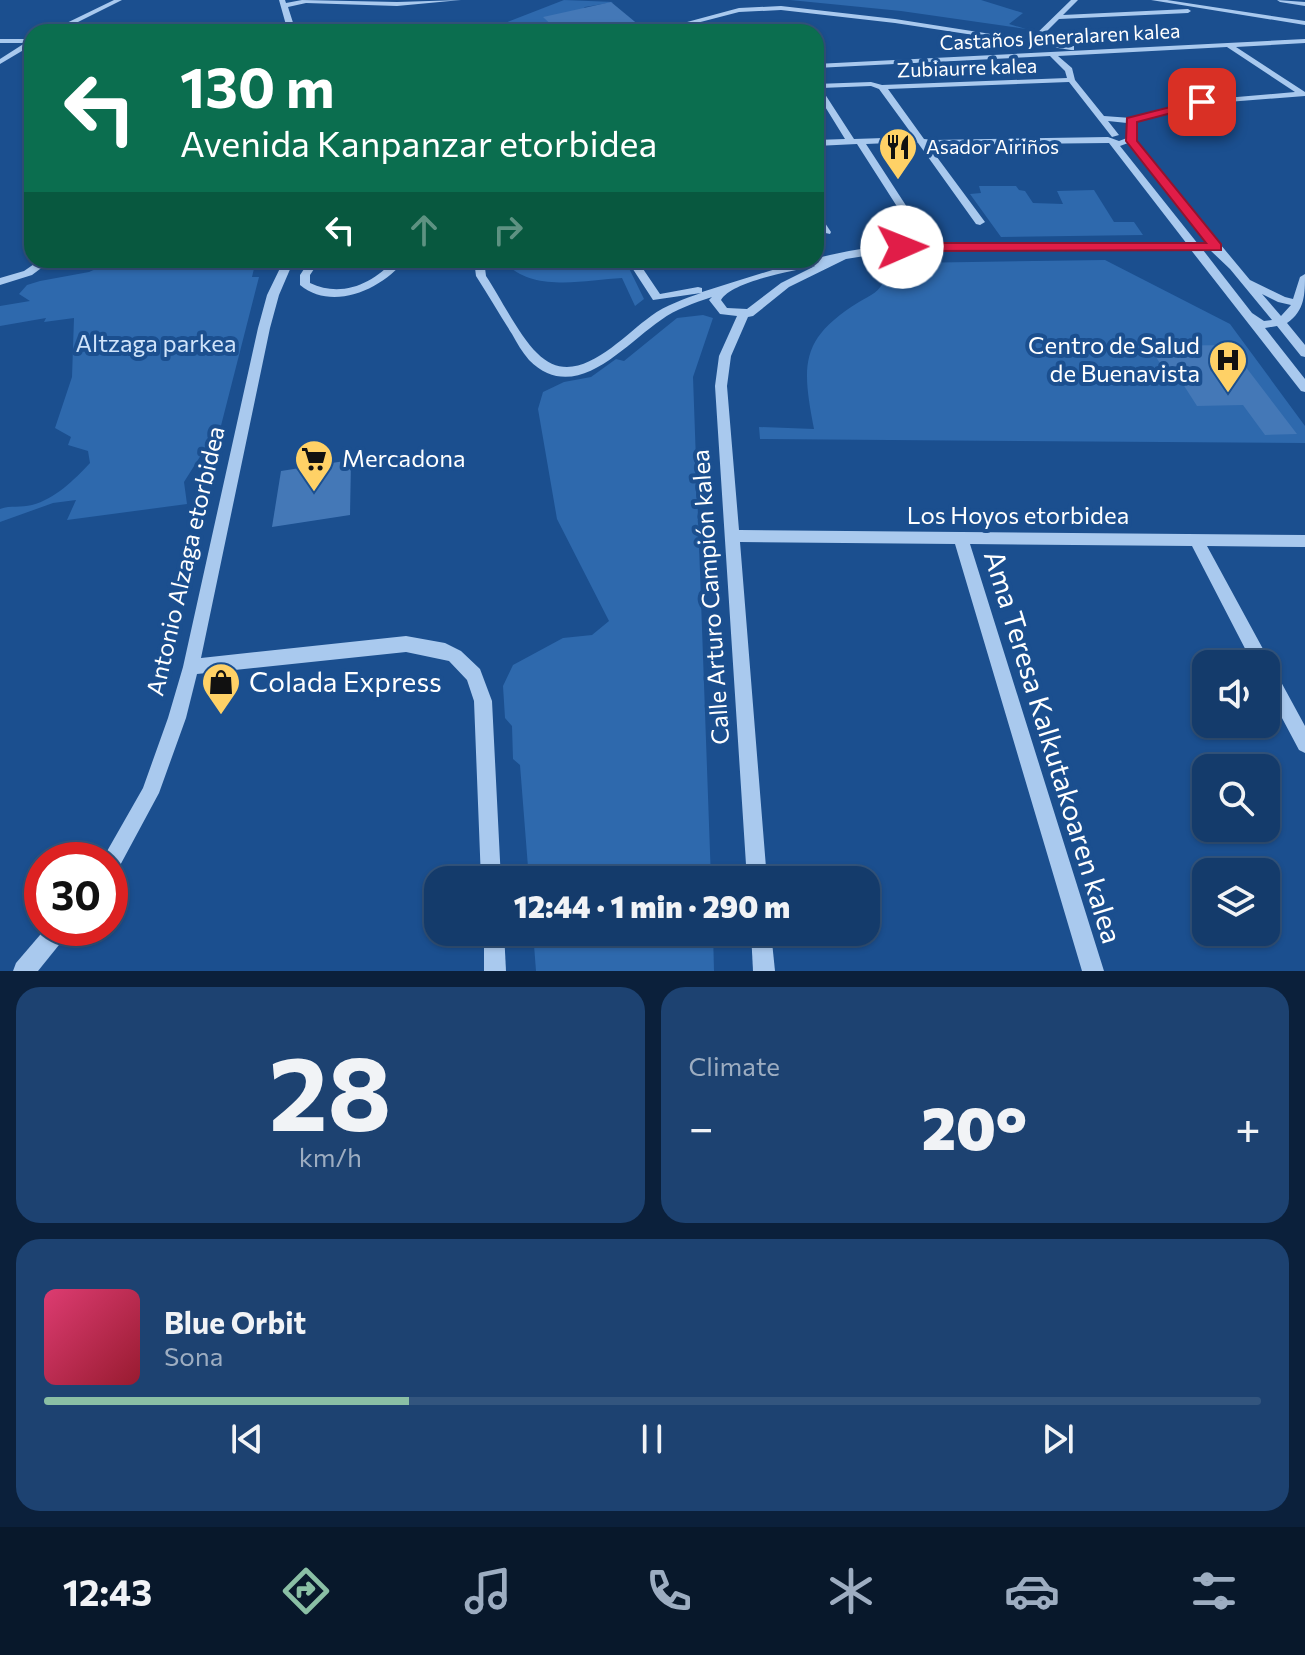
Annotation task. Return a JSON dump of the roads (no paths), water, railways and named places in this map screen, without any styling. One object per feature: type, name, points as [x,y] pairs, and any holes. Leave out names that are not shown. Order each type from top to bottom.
[{"type":"street","points":[[69,24],[119,0]]},
{"type":"street","points":[[290,24],[283,3],[458,0]]},
{"type":"street","points":[[1033,40],[1075,0]]},
{"type":"street","points":[[1154,0],[1304,23]]},
{"type":"street","points":[[1280,0],[1305,4]]},
{"type":"street","points":[[698,24],[739,10],[781,8],[1033,40],[1083,53]]},
{"type":"street","points":[[1058,17],[1184,12],[1200,8]]},
{"type":"street","points":[[0,41],[24,41]]},
{"type":"street","name":"Castaños Jeneralaren kalea","points":[[824,66],[1303,42]]},
{"type":"street","points":[[1229,45],[1304,94]]},
{"type":"street","points":[[0,62],[24,46]]},
{"type":"street","points":[[1052,54],[1069,70],[1071,80],[1102,118],[1112,139],[1193,247],[1305,388]]},
{"type":"street","name":"Zubiaurre kalea","points":[[824,86],[871,84],[882,87],[1071,80]]},
{"type":"street","points":[[882,87],[980,222]]},
{"type":"street","points":[[1102,118],[1131,121],[1202,102],[1304,94]]},
{"type":"street","points":[[824,97],[928,247]]},
{"type":"street","points":[[1128,141],[1131,121]]},
{"type":"street","points":[[824,142],[917,139],[934,143],[1128,141],[1217,247]]},
{"type":"street","points":[[824,259],[928,247],[1217,247]]},
{"type":"street","points":[[1217,247],[1214,249],[1233,267],[1305,353]]},
{"type":"street","points":[[824,266],[843,256]]},
{"type":"street","points":[[0,282],[35,268]]},
{"type":"street","name":"Antonio Alzaga etorbidea","points":[[122,842],[150,793],[177,718],[191,667],[264,328],[273,295],[285,268]]},
{"type":"street","points":[[310,268],[305,275],[305,285],[312,289],[345,292],[370,287],[385,278],[393,268]]},
{"type":"street","points":[[480,268],[481,276],[537,362],[549,369],[568,371],[600,362],[661,314],[688,300],[778,268]]},
{"type":"street","points":[[637,268],[657,298],[694,290],[725,288],[752,290],[760,303]]},
{"type":"street","points":[[661,314],[688,307],[717,306],[724,311],[743,314],[754,310],[785,285],[819,268]]},
{"type":"street","points":[[1247,313],[1261,325],[1288,319],[1298,303],[1305,277]]},
{"type":"street","points":[[1242,278],[1282,300],[1298,303]]},
{"type":"street","points":[[717,306],[715,297],[725,288]]},
{"type":"street","name":"Calle Arturo Campión kalea","points":[[743,314],[725,356],[721,386],[756,866]]},
{"type":"street","name":"Los Hoyos etorbidea","points":[[731,536],[1305,541]]},
{"type":"street","name":"Ama Teresa Kalkutakoaren kalea","points":[[961,540],[1093,971]]},
{"type":"street","points":[[1196,540],[1255,650]]},
{"type":"street","points":[[191,667],[406,644],[445,651],[455,656],[474,675],[483,701],[490,866]]},
{"type":"street","points":[[1280,697],[1305,744]]},
{"type":"street","points":[[24,971],[45,946]]},
{"type":"street","points":[[494,946],[495,971]]},
{"type":"street","points":[[762,946],[764,971]]},
{"type":"place","name":"Asador Airiños","points":[[898,181]]},
{"type":"place","name":"Centro de Salud de Buenavista","points":[[1228,394]]},
{"type":"place","name":"Mercadona","points":[[314,493]]},
{"type":"place","name":"Colada Express","points":[[221,716]]},
{"type":"park label","name":"Altzaga parkea","points":[[156,344]]}]
